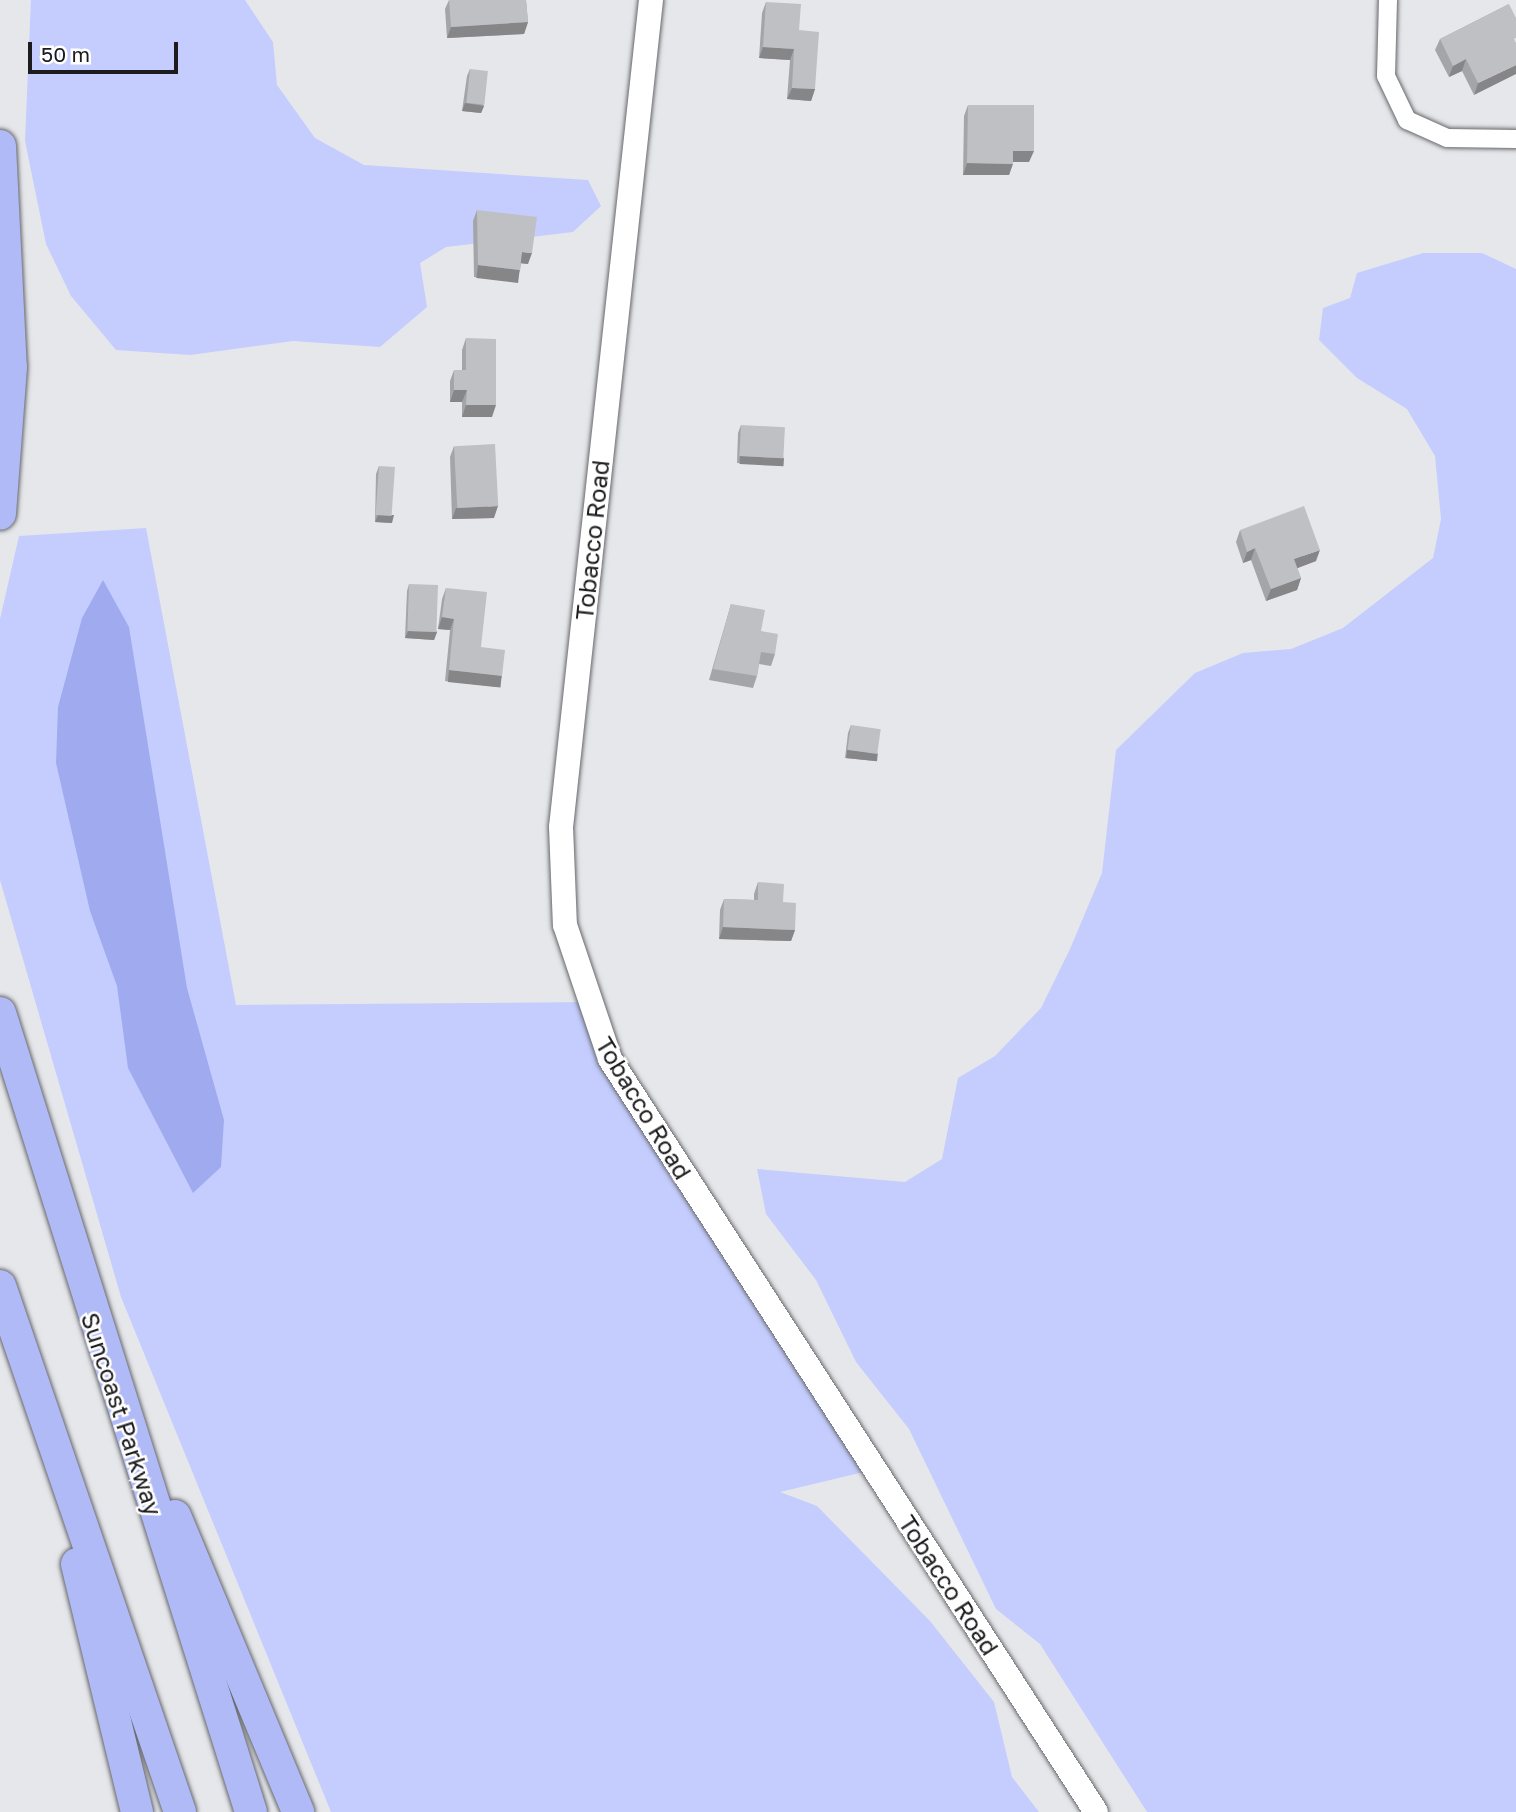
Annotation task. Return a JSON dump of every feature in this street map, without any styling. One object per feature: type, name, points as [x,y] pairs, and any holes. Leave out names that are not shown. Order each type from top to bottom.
[{"type":"highway","points":[[0,146],[11,367],[0,514]]},
{"type":"highway","name":"Suncoast Parkway","points":[[0,1013],[97,1337],[251,1812]]},
{"type":"highway","points":[[0,1286],[39,1409],[180,1812]]},
{"type":"highway","points":[[97,1337],[298,1812]]},
{"type":"highway","points":[[39,1409],[137,1812]]},
{"type":"street","name":"Tobacco Road","points":[[650,0],[561,827],[565,925],[610,1059],[1096,1812]]},
{"type":"street","points":[[1388,0],[1386,76],[1407,120],[1447,138],[1516,139]]},
{"type":"shaded area","points":[[31,0],[245,0],[273,42],[277,85],[315,138],[364,165],[588,180],[601,206],[573,232],[446,247],[420,263],[427,307],[380,347],[293,341],[190,355],[116,350],[71,296],[46,244],[25,141]]},
{"type":"shaded area","points":[[1423,253],[1482,253],[1516,269],[1516,1812],[1147,1812],[1040,1644],[996,1609],[909,1429],[856,1362],[816,1280],[766,1214],[757,1169],[905,1182],[942,1159],[958,1078],[995,1056],[1041,1008],[1070,949],[1102,873],[1116,750],[1195,673],[1243,653],[1291,649],[1343,628],[1433,558],[1441,519],[1435,456],[1407,409],[1357,378],[1319,340],[1323,308],[1350,298],[1357,273]]},
{"type":"shaded area","points":[[146,528],[236,1005],[597,1002],[627,1077],[872,1470],[780,1492],[817,1506],[930,1621],[994,1702],[1012,1777],[1039,1812],[331,1812],[121,1297],[0,880],[0,619],[19,536]]},
{"type":"shaded area","points":[[103,580],[129,627],[187,988],[224,1120],[221,1167],[193,1193],[128,1068],[117,986],[90,911],[56,763],[58,707],[82,618]]},
{"type":"building","points":[[449,0],[526,0],[528,22],[451,27]]},
{"type":"building","points":[[766,2],[801,4],[799,30],[819,32],[815,89],[792,88],[794,49],[763,47]]},
{"type":"building","points":[[1509,4],[1516,18],[1516,65],[1478,83],[1466,59],[1453,66],[1440,39]]},
{"type":"building","points":[[470,69],[488,71],[484,105],[466,103]]},
{"type":"building","points":[[968,105],[1034,105],[1034,151],[1013,151],[1013,164],[967,163]]},
{"type":"building","points":[[477,210],[537,217],[532,253],[522,252],[520,270],[478,265]]},
{"type":"building","points":[[466,338],[496,339],[496,405],[466,405],[467,390],[454,390],[454,370],[466,370]]},
{"type":"building","points":[[741,425],[785,427],[783,458],[739,456]]},
{"type":"building","points":[[495,444],[498,506],[457,508],[454,446]]},
{"type":"building","points":[[379,466],[395,467],[392,516],[376,515]]},
{"type":"building","points":[[1304,506],[1320,550],[1294,559],[1301,578],[1271,589],[1255,548],[1247,552],[1240,530]]},
{"type":"building","points":[[409,584],[438,585],[436,632],[407,631]]},
{"type":"building","points":[[446,588],[487,592],[481,647],[505,650],[502,676],[449,670],[454,619],[442,617]]},
{"type":"building","points":[[731,604],[765,610],[761,631],[778,634],[775,654],[761,652],[757,676],[713,669]]},
{"type":"building","points":[[851,725],[881,729],[877,754],[848,750]]},
{"type":"building","points":[[758,882],[784,884],[783,902],[796,903],[795,930],[723,927],[724,899],[758,900]]}]
